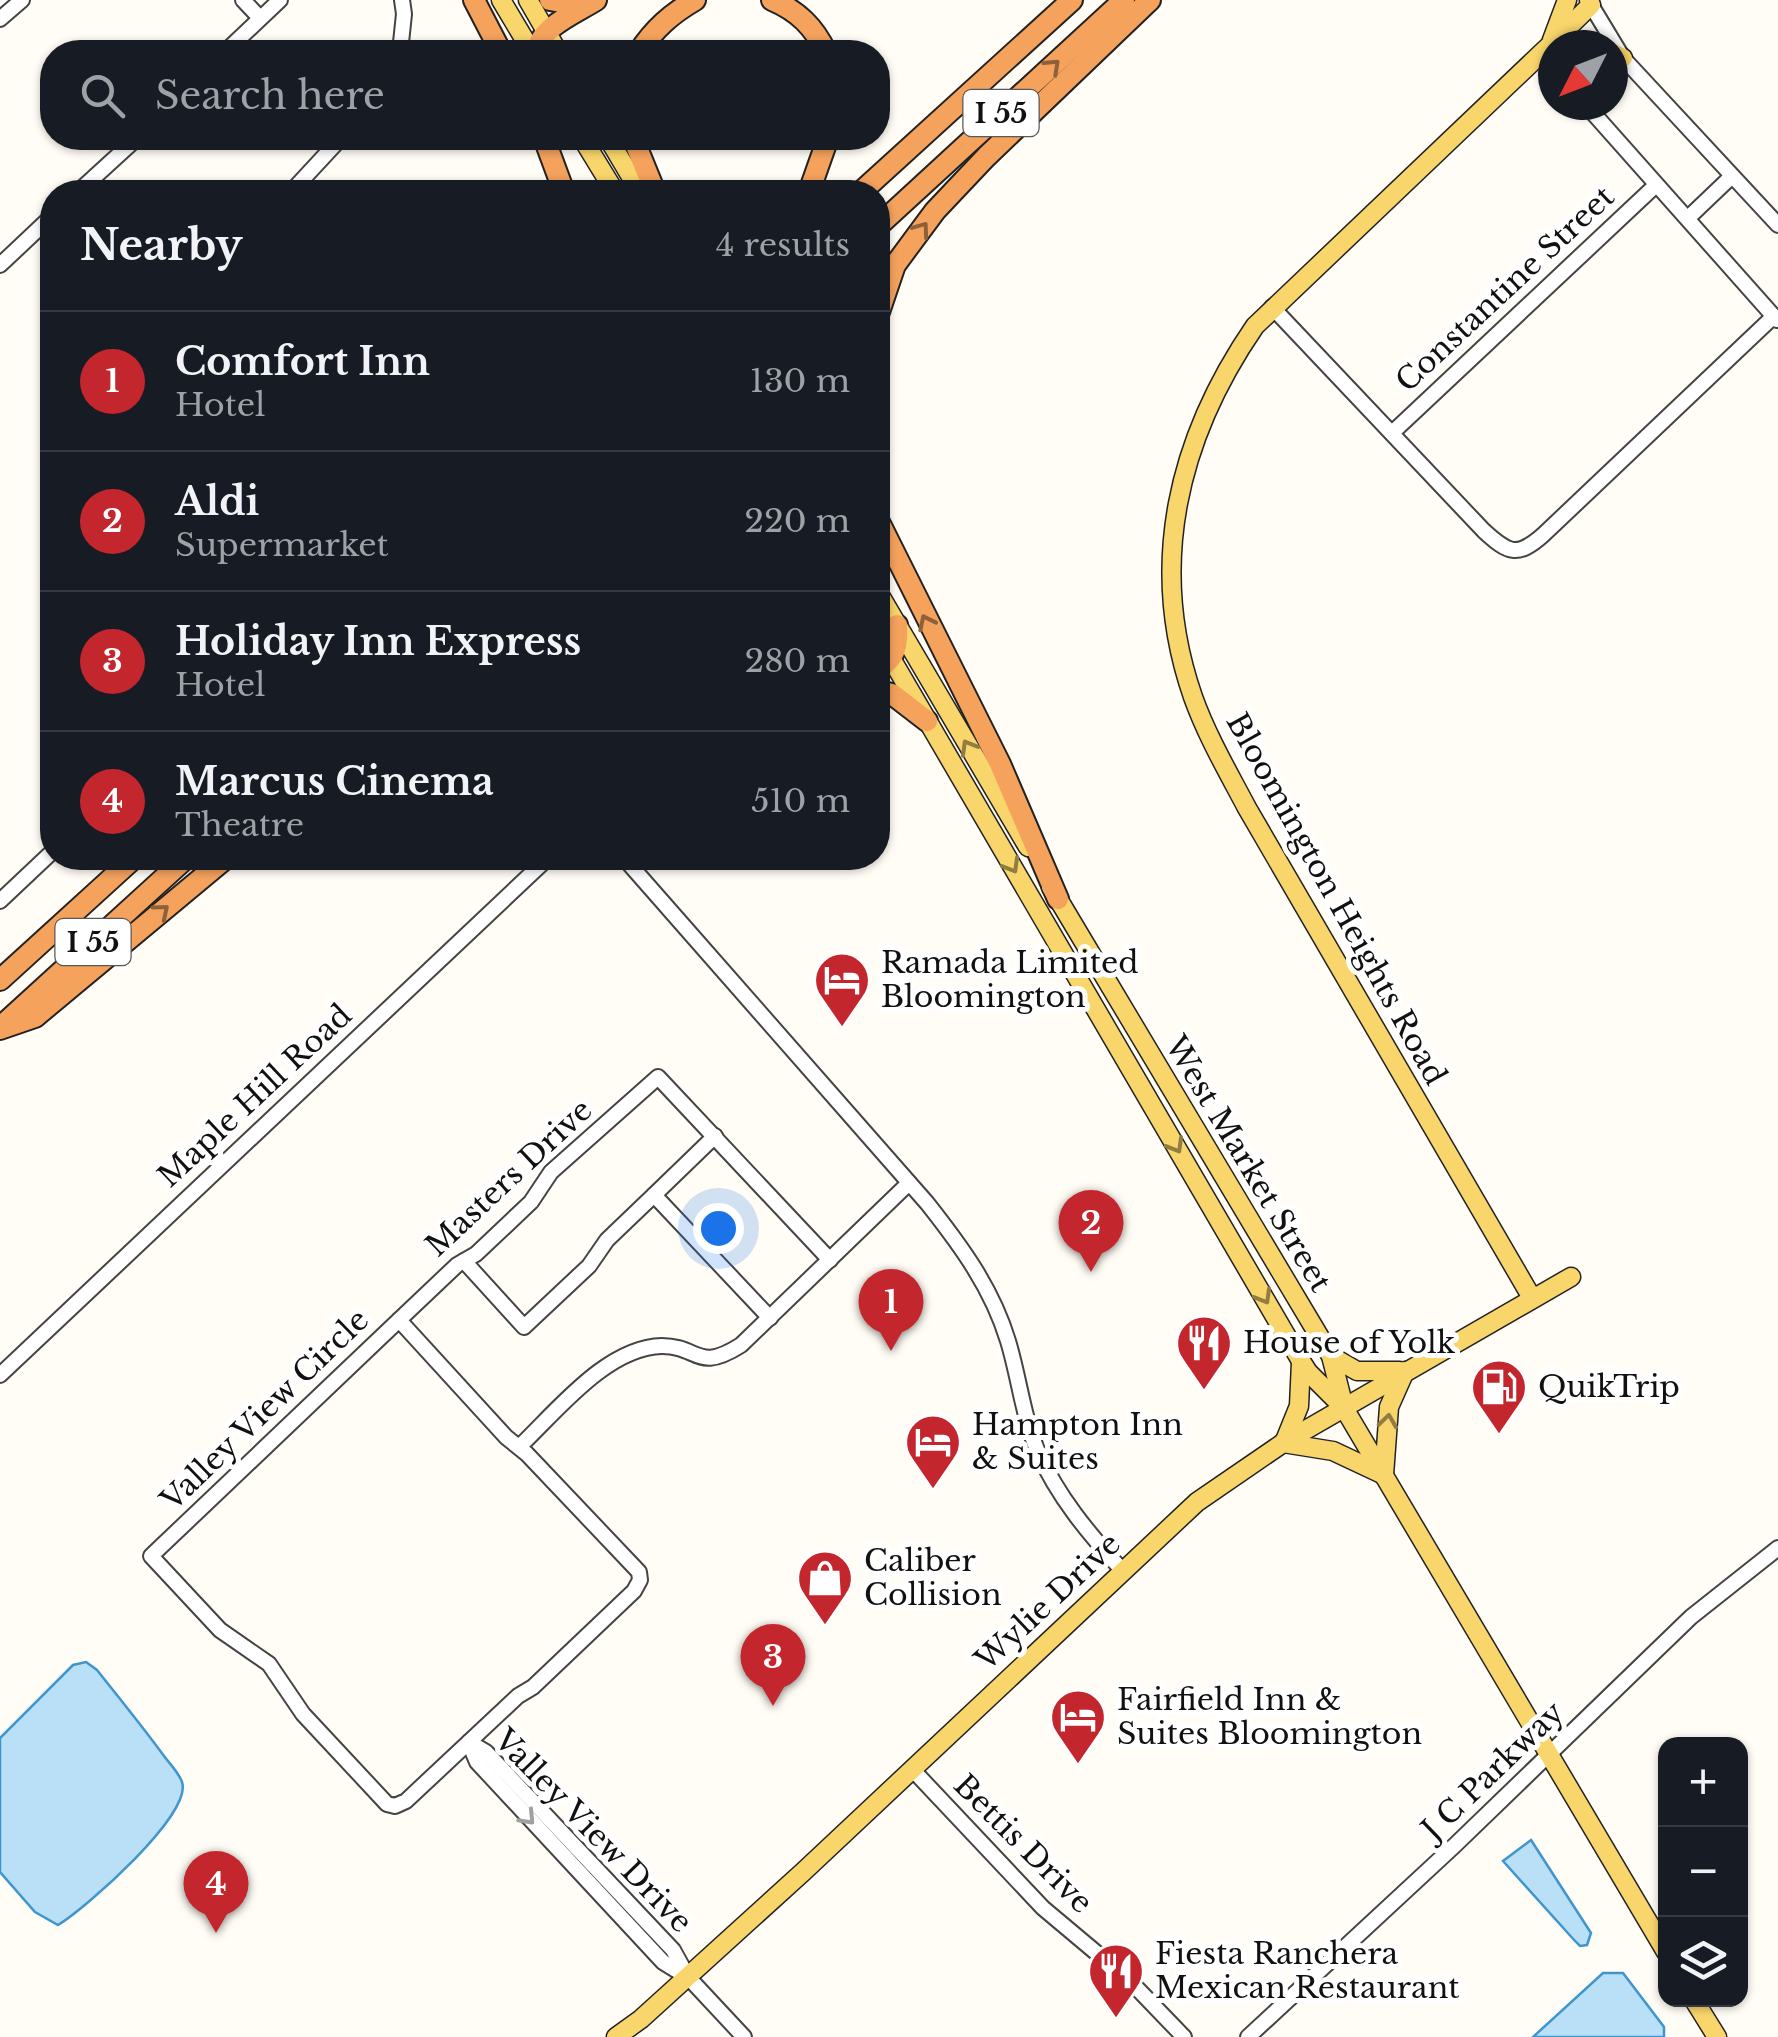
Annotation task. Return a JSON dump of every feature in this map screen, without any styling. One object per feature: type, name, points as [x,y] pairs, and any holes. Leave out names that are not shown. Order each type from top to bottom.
[{"type":"highway","points":[[474,0],[494,40]]},
{"type":"highway","points":[[550,0],[581,0]]},
{"type":"highway","points":[[540,40],[596,0]]},
{"type":"highway","points":[[648,40],[675,12],[695,0]]},
{"type":"highway","points":[[772,0],[803,18],[820,40]]},
{"type":"highway","name":"I 55","points":[[875,180],[1072,0]]},
{"type":"highway","name":"I 55","points":[[890,215],[1124,0]]},
{"type":"highway","points":[[890,282],[896,265],[936,211],[986,157],[1150,0]]},
{"type":"highway","points":[[548,150],[560,180]]},
{"type":"highway","points":[[637,150],[650,180]]},
{"type":"highway","points":[[813,180],[824,150]]},
{"type":"highway","points":[[890,544],[1000,764],[1058,900]]},
{"type":"highway","points":[[890,657],[898,644],[897,625]]},
{"type":"highway","points":[[890,694],[927,721]]},
{"type":"highway","points":[[74,912],[107,870]]},
{"type":"highway","name":"I 55","points":[[0,980],[121,870]]},
{"type":"highway","name":"I 55","points":[[0,1028],[173,870]]},
{"type":"highway","points":[[0,1028],[34,1017],[212,870]]},
{"type":"main road","points":[[501,0],[527,40]]},
{"type":"main road","points":[[528,0],[551,40]]},
{"type":"main road","points":[[1557,30],[1568,0]]},
{"type":"main road","name":"Bloomington Heights Road","points":[[1568,30],[1590,2]]},
{"type":"main road","name":"Bloomington Heights Road","points":[[1532,1298],[1247,808],[1208,734],[1187,678],[1173,606],[1172,536],[1181,478],[1206,408],[1255,326],[1538,65]]},
{"type":"main road","points":[[589,150],[608,180]]},
{"type":"main road","points":[[615,150],[633,180]]},
{"type":"main road","name":"West Market Street","points":[[890,613],[1330,1356],[1344,1408]]},
{"type":"main road","name":"West Market Street","points":[[890,672],[927,721],[1308,1372],[1344,1408],[1658,1938]]},
{"type":"main road","name":"Wylie Drive","points":[[616,2037],[688,1977],[1197,1502],[1283,1444],[1571,1277]]},
{"type":"main road","points":[[1301,1360],[1299,1406],[1283,1444],[1333,1450],[1384,1475],[1389,1407],[1406,1371],[1357,1371],[1330,1356]]},
{"type":"main road","points":[[1698,2007],[1716,2036]]},
{"type":"street","points":[[0,20],[22,0]]},
{"type":"street","points":[[243,0],[260,18]]},
{"type":"street","points":[[237,40],[280,0]]},
{"type":"street","points":[[401,40],[402,0]]},
{"type":"street","points":[[1590,2],[1605,30]]},
{"type":"street","points":[[1628,66],[1778,226]]},
{"type":"street","points":[[1272,307],[1484,531],[1501,546],[1522,550],[1544,534],[1776,318],[1599,120]]},
{"type":"street","points":[[91,180],[124,150]]},
{"type":"street","points":[[302,180],[331,150]]},
{"type":"street","points":[[1688,218],[1732,176]]},
{"type":"street","name":"Constantine Street","points":[[1392,433],[1656,185]]},
{"type":"street","points":[[0,265],[40,227]]},
{"type":"street","points":[[0,900],[40,863]]},
{"type":"street","name":"Maple Hill Road","points":[[0,1376],[535,870]]},
{"type":"street","points":[[635,870],[910,1184],[968,1256],[1002,1321],[1037,1449],[1070,1508],[1122,1570]]},
{"type":"street","name":"Masters Drive","points":[[399,1320],[531,1202],[550,1172],[658,1077],[716,1136]]},
{"type":"street","points":[[464,1261],[524,1327],[589,1266],[607,1240],[716,1136],[830,1260]]},
{"type":"street","points":[[519,1447],[604,1366],[636,1350],[665,1346],[704,1359],[724,1356],[770,1318],[910,1184]]},
{"type":"street","points":[[654,1195],[770,1318]]},
{"type":"street","name":"Valley View Circle","points":[[399,1320],[639,1572],[640,1586],[533,1687],[518,1696],[406,1801],[395,1806],[387,1804],[302,1714],[269,1664],[220,1630],[151,1556],[399,1320]]},
{"type":"street","name":"J C Parkway","points":[[1248,2037],[1550,1756],[1690,1617],[1778,1548]]},
{"type":"street","name":"Valley View Drive","points":[[469,1742],[486,1752],[673,1950],[688,1977],[744,2037]]},
{"type":"street","name":"Bettis Drive","points":[[912,1769],[1042,1908],[1130,1980],[1184,2037]]},
{"type":"water","points":[[86,1662],[97,1670],[177,1772],[182,1782],[181,1797],[135,1859],[58,1925],[35,1912],[0,1872],[0,1738],[73,1665]]},
{"type":"water","points":[[1531,1840],[1591,1933],[1587,1945],[1580,1946],[1575,1941],[1503,1861]]},
{"type":"water","points":[[1603,1973],[1623,1973],[1664,2027],[1664,2037],[1533,2037]]},
{"type":"place","name":"Ramada Limited Bloomington","points":[[842,1029]]},
{"type":"place","name":"Aldi","points":[[1091,1272]]},
{"type":"place","name":"Comfort Inn","points":[[891,1351]]},
{"type":"place","name":"House of Yolk","points":[[1204,1392]]},
{"type":"place","name":"QuikTrip","points":[[1499,1436]]},
{"type":"place","name":"Hampton Inn & Suites","points":[[933,1491]]},
{"type":"place","name":"Caliber Collision","points":[[825,1627]]},
{"type":"place","name":"Holiday Inn Express","points":[[773,1706]]},
{"type":"place","name":"Fairfield Inn & Suites Bloomington","points":[[1078,1766]]},
{"type":"place","name":"Marcus Cinema","points":[[216,1933]]},
{"type":"place","name":"Fiesta Ranchera Mexican Restaurant","points":[[1116,2020]]}]
